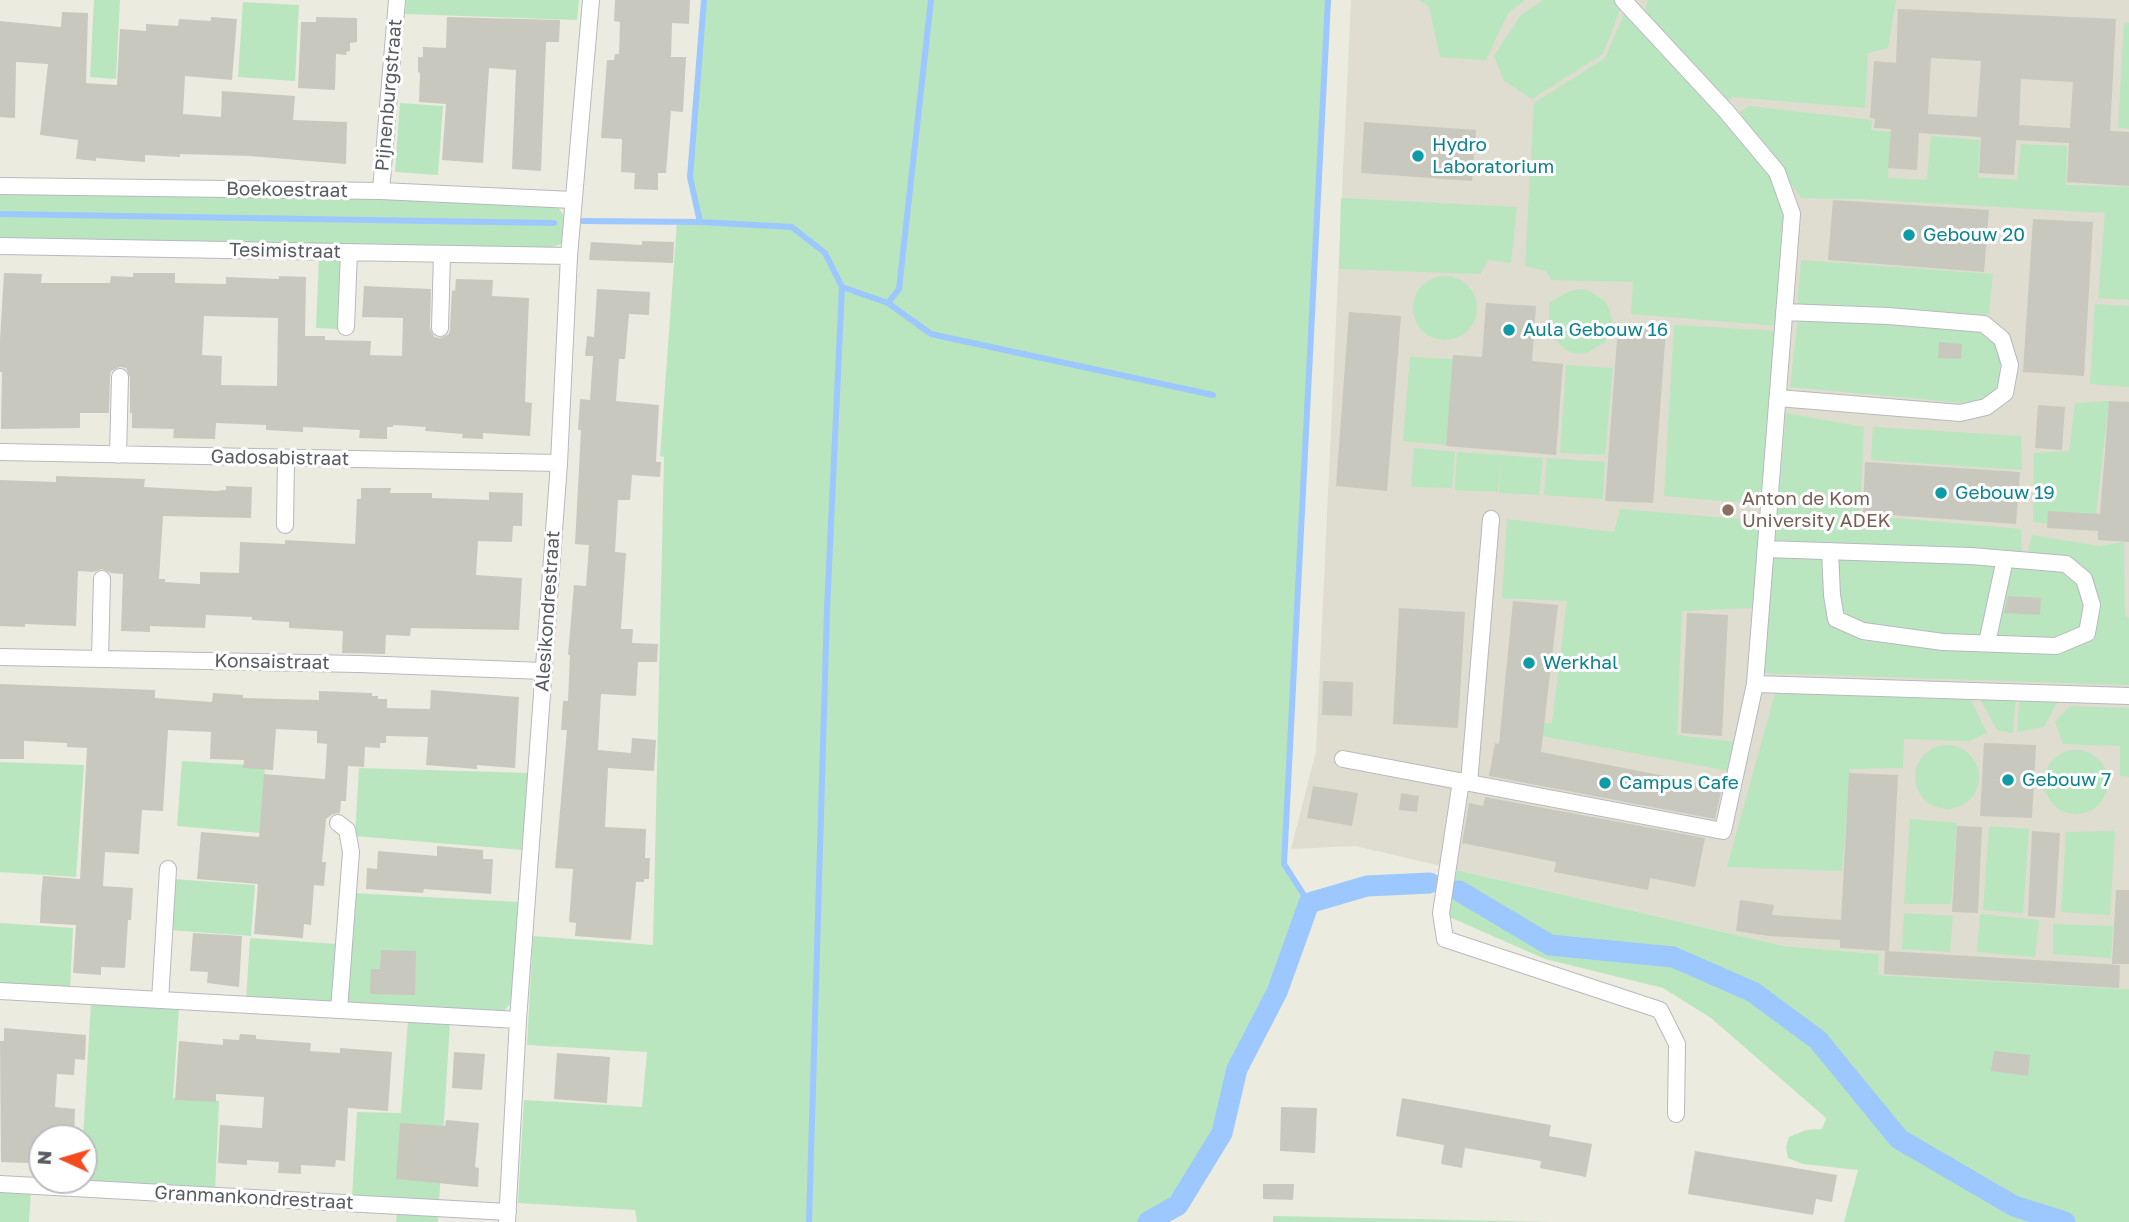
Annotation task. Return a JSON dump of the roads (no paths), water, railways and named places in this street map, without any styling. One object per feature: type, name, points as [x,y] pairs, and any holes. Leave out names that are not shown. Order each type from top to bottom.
[{"type":"street","name":"Pijnenburgstraat","points":[[381,191],[397,0]]},
{"type":"street","name":"Alesikondrestraat","points":[[507,1217],[518,1020],[559,463],[569,256],[591,0]]},
{"type":"street","points":[[1343,759],[1723,831],[1755,684],[1792,214],[1777,173],[1726,111],[1625,1]]},
{"type":"street","name":"Boekoestraat","points":[[0,187],[381,191],[573,200]]},
{"type":"street","name":"Tesimistraat","points":[[0,246],[569,256]]},
{"type":"street","points":[[346,327],[349,252]]},
{"type":"street","points":[[440,328],[442,254]]},
{"type":"street","points":[[1778,398],[1960,413],[1986,407],[2005,393],[2010,365],[2002,340],[1984,324],[1784,312]]},
{"type":"street","points":[[118,455],[120,377]]},
{"type":"street","name":"Gadosabistraat","points":[[0,452],[559,463]]},
{"type":"street","points":[[285,525],[286,458]]},
{"type":"street","points":[[1491,519],[1465,782],[1441,913],[1445,939],[1660,1010],[1676,1044],[1676,1114]]},
{"type":"street","points":[[1766,549],[1830,551],[2005,559],[2066,564],[2084,579],[2092,605],[2087,633],[2056,646],[1943,642],[1863,631],[1836,619],[1830,551]]},
{"type":"street","points":[[1987,643],[2005,559]]},
{"type":"street","points":[[100,659],[102,579]]},
{"type":"street","name":"Konsaistraat","points":[[0,657],[359,664],[544,671]]},
{"type":"street","points":[[1755,684],[2129,696]]},
{"type":"street","points":[[338,823],[347,830],[351,852],[339,1010]]},
{"type":"street","points":[[160,1000],[168,869]]},
{"type":"street","points":[[0,991],[518,1020]]},
{"type":"street","name":"Granmankondrestraat","points":[[0,1184],[507,1217]]},
{"type":"waterway","points":[[700,222],[690,177],[704,0]]},
{"type":"waterway","points":[[842,287],[888,303],[899,289],[931,0]]},
{"type":"waterway","points":[[1309,903],[1284,864],[1328,0]]},
{"type":"waterway","points":[[0,214],[554,223]]},
{"type":"waterway","points":[[583,221],[700,222],[792,227],[825,253],[842,287],[827,610],[809,1222]]},
{"type":"waterway","points":[[888,303],[931,334],[1213,395]]},
{"type":"waterway","points":[[1148,1222],[1178,1205],[1222,1133],[1237,1069],[1277,992],[1309,903],[1367,886],[1430,883]]},
{"type":"waterway","points":[[1459,891],[1550,945],[1673,957],[1753,992],[1818,1040],[1899,1139],[2014,1206],[2065,1222]]},
{"type":"place","name":"Hydro Laboratorium","points":[[1418,156]]},
{"type":"place","name":"Gebouw 20","points":[[1909,235]]},
{"type":"place","name":"Aula Gebouw 16","points":[[1509,330]]},
{"type":"place","name":"Gebouw 19","points":[[1941,493]]},
{"type":"place","name":"Anton de Kom University ADEK","points":[[1728,510]]},
{"type":"place","name":"Werkhal","points":[[1529,663]]},
{"type":"place","name":"Gebouw 7","points":[[2008,780]]},
{"type":"place","name":"Campus Cafe","points":[[1605,783]]}]
